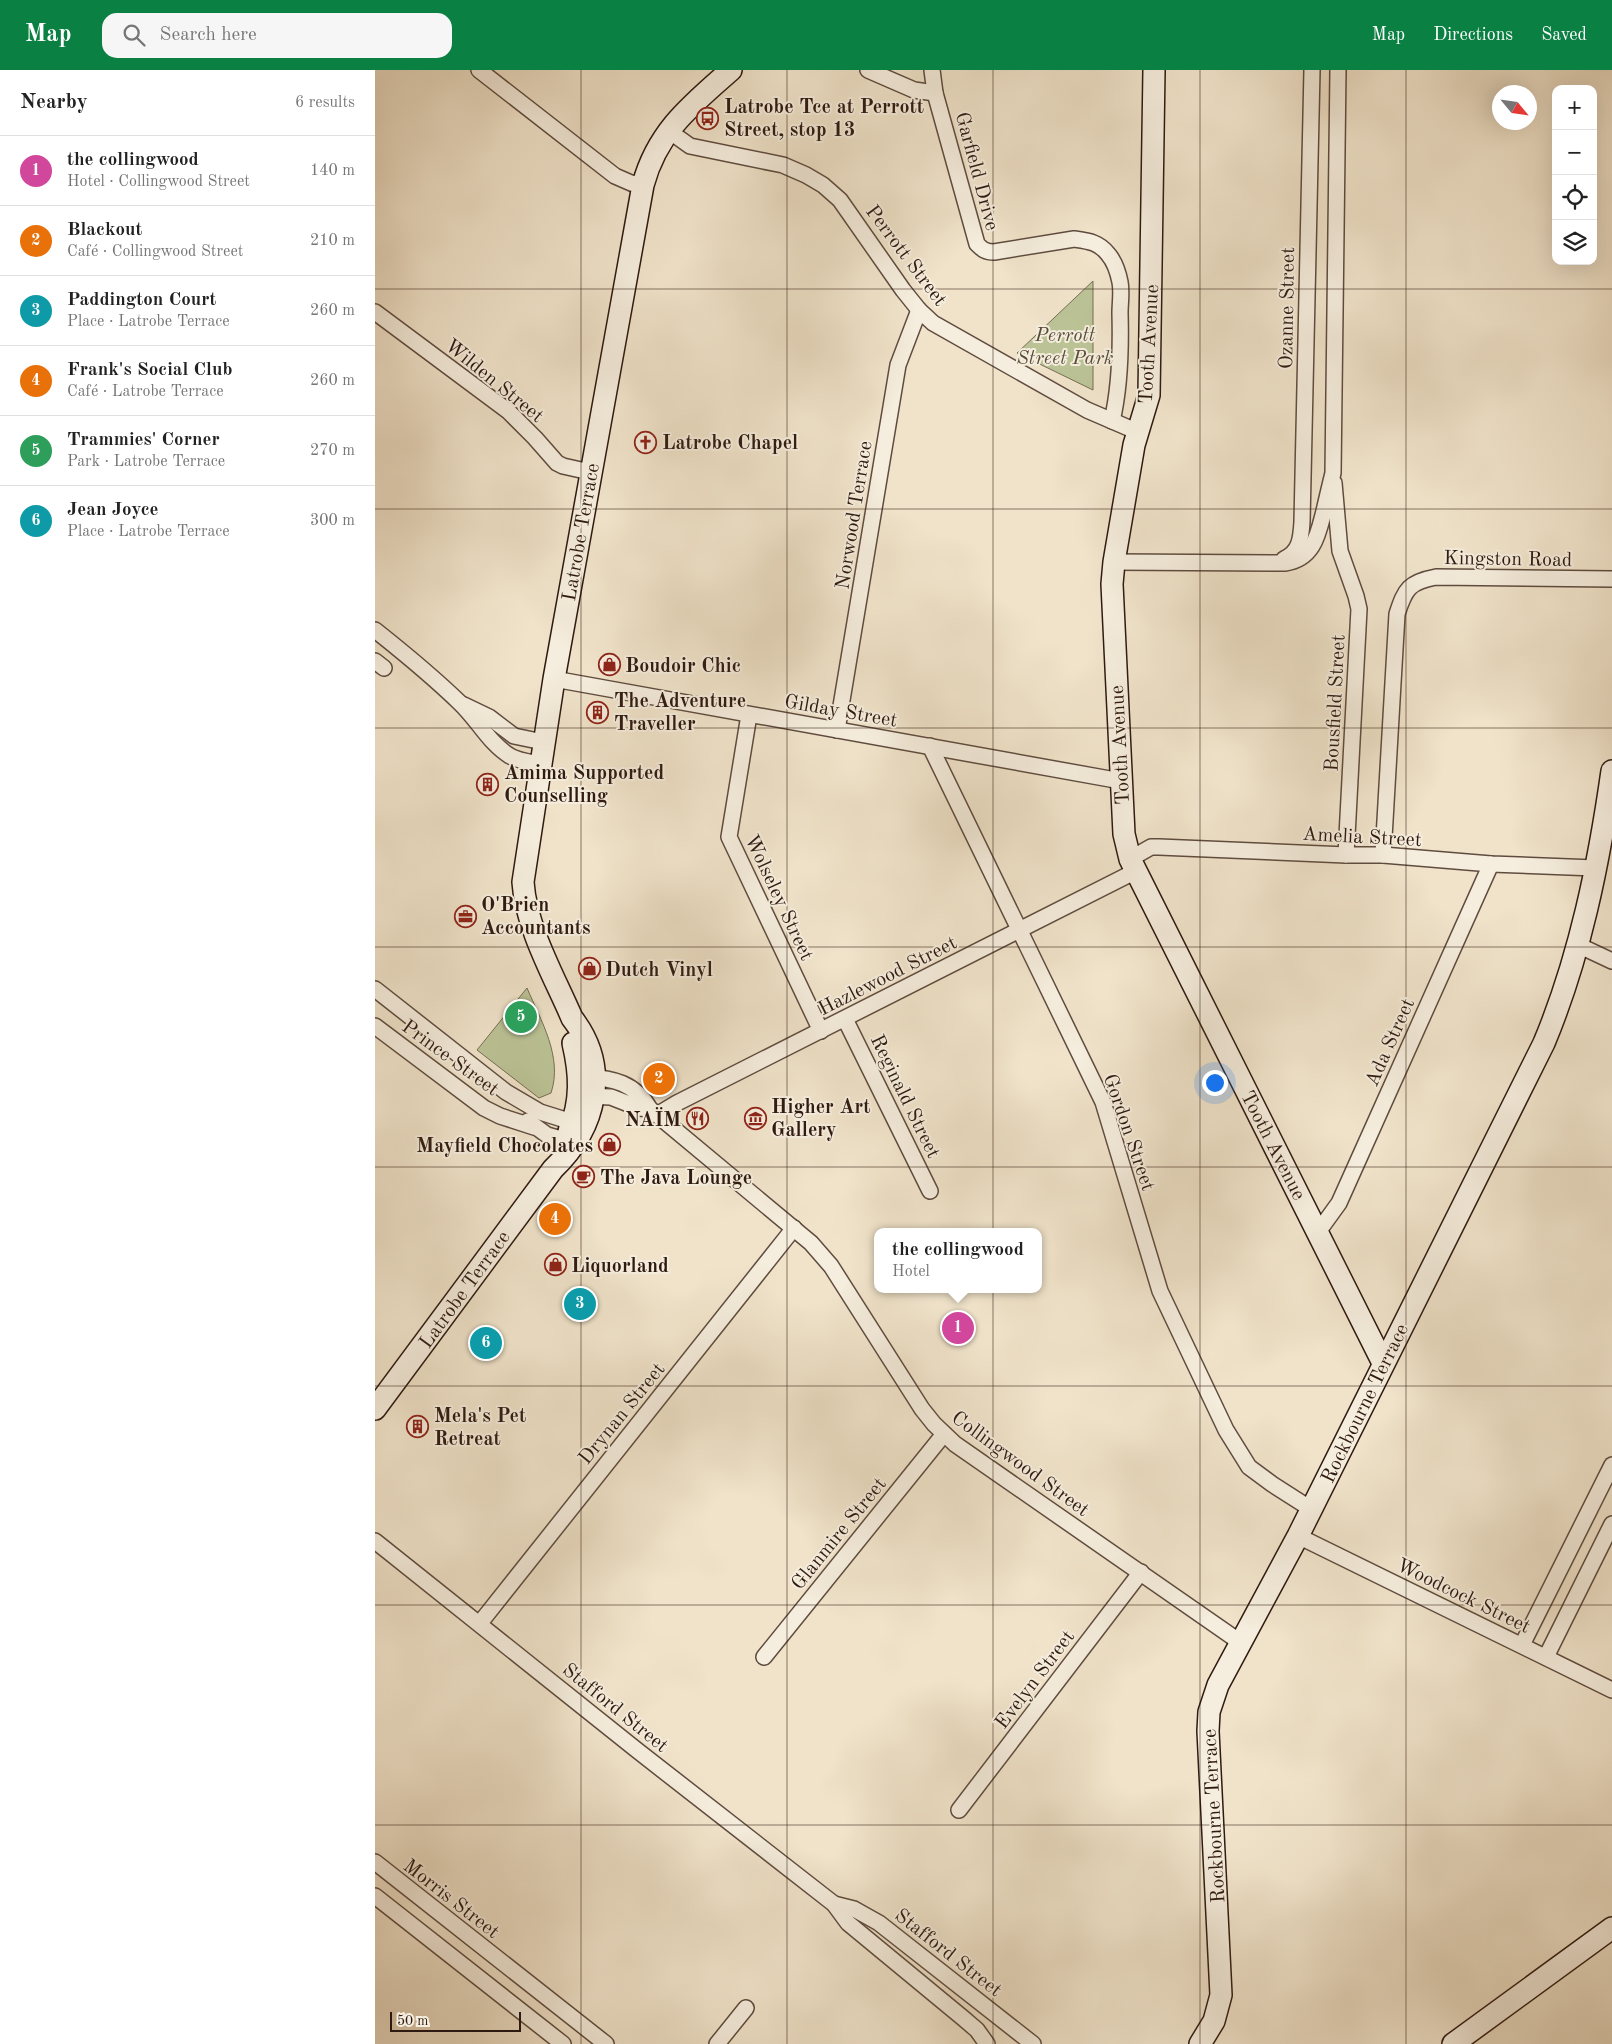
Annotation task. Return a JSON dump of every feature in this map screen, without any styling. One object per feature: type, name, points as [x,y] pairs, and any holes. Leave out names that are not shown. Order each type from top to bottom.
[{"type":"street","points":[[479,70],[615,176],[631,183],[643,185]]},
{"type":"street","name":"Latrobe Terrace","points":[[375,1409],[553,1169],[555,1157],[590,1115],[587,1087],[591,1059],[581,1030],[572,1018],[530,922],[523,892],[523,882],[543,742],[643,185],[656,150],[669,131],[684,113],[731,70]]},
{"type":"street","points":[[868,70],[914,90],[935,93]]},
{"type":"street","name":"Garfield Drive","points":[[932,70],[935,93],[977,244],[987,252],[993,252],[1074,240],[1086,240],[1097,244],[1108,254],[1116,266],[1120,284],[1121,328],[1117,400],[1112,421]]},
{"type":"street","name":"Tooth Avenue","points":[[1154,70],[1149,390],[1138,432],[1114,562],[1113,598],[1124,834],[1133,865],[1383,1363]]},
{"type":"street","name":"Ozanne Street","points":[[1304,548],[1302,522],[1312,70]]},
{"type":"street","points":[[1114,562],[1273,563],[1304,548],[1319,532],[1333,473],[1338,70]]},
{"type":"street","name":"Perrott Street","points":[[669,131],[690,146],[783,165],[823,185],[840,200],[919,310],[933,323],[1087,410],[1138,432]]},
{"type":"street","name":"Norwood Terrace","points":[[837,730],[898,365],[919,310]]},
{"type":"street","name":"Wilden Street","points":[[375,312],[508,411],[557,463],[590,472]]},
{"type":"street","name":"Bousfield Street","points":[[1333,473],[1341,556],[1359,609],[1346,855]]},
{"type":"street","name":"Kingston Road","points":[[1383,855],[1397,614],[1406,590],[1419,581],[1436,577],[1612,579]]},
{"type":"street","points":[[375,630],[461,703],[491,739],[506,753],[516,759],[540,764]]},
{"type":"street","name":"Gilday Street","points":[[554,679],[1121,781]]},
{"type":"street","points":[[461,703],[486,714],[514,736],[543,742]]},
{"type":"street","name":"Wolseley Street","points":[[749,714],[729,837],[821,1031]]},
{"type":"street","name":"Gordon Street","points":[[930,746],[1103,1102],[1160,1292],[1226,1430],[1249,1467],[1311,1509]]},
{"type":"street","name":"Rockbourne Terrace","points":[[1199,2044],[1214,2021],[1221,1995],[1207,1731],[1209,1712],[1218,1685],[1298,1536],[1544,1043],[1558,1009],[1578,945],[1603,832],[1612,771]]},
{"type":"street","name":"Amelia Street","points":[[1133,865],[1151,847],[1159,847],[1383,855],[1491,864],[1595,868]]},
{"type":"street","name":"Ada Street","points":[[1318,1232],[1339,1203],[1491,864]]},
{"type":"street","name":"Hazlewood Street","points":[[653,1112],[677,1103],[1021,930],[1133,865]]},
{"type":"street","points":[[1578,945],[1612,961]]},
{"type":"street","name":"Prince Street","points":[[375,989],[506,1092],[574,1134]]},
{"type":"street","name":"Reginald Street","points":[[845,1019],[930,1191]]},
{"type":"street","name":"Prince Street","points":[[375,1026],[484,1108],[500,1116],[534,1127],[574,1134]]},
{"type":"street","name":"Collingwood Street","points":[[587,1087],[614,1080],[622,1083],[645,1100],[653,1112],[811,1243],[831,1266],[923,1409],[955,1444],[1241,1642]]},
{"type":"street","name":"Prince Street","points":[[506,1092],[517,1109],[534,1127]]},
{"type":"street","name":"Drynan Street","points":[[480,1623],[794,1228]]},
{"type":"street","name":"Glanmire Street","points":[[764,1657],[944,1434]]},
{"type":"street","points":[[1521,1645],[1612,1465]]},
{"type":"street","points":[[1546,1657],[1612,1524]]},
{"type":"street","name":"Woodcock Street","points":[[1298,1536],[1612,1690]]},
{"type":"street","name":"Stafford Street","points":[[375,1540],[638,1751],[833,1904],[848,1923],[977,2030],[987,2044]]},
{"type":"street","name":"Evelyn Street","points":[[959,1810],[1141,1572]]},
{"type":"street","name":"Morris Street","points":[[375,1862],[606,2044]]},
{"type":"street","points":[[375,1896],[563,2044]]},
{"type":"street","name":"Stafford Street","points":[[833,1904],[854,1909],[879,1923],[1033,2044]]},
{"type":"street","points":[[1453,2044],[1612,1928]]},
{"type":"street","name":"Morris Street","points":[[489,1985],[505,1965]]},
{"type":"street","points":[[717,2044],[746,2008]]},
{"type":"green space","name":"Perrott Street Park","points":[[1093,281],[1093,390],[1017,353]]},
{"type":"green space","points":[[527,988],[549,1039],[554,1066],[554,1080],[551,1093],[539,1098],[477,1050]]},
{"type":"place","name":"Latrobe Tce at Perrott Street, stop 13","points":[[708,118]]},
{"type":"place","name":"Latrobe Chapel","points":[[646,442]]},
{"type":"place","name":"Boudoir Chic","points":[[609,665]]},
{"type":"place","name":"The Adventure Traveller","points":[[598,712]]},
{"type":"place","name":"Amima Supported Counselling","points":[[488,784]]},
{"type":"place","name":"O'Brien Accountants","points":[[465,916]]},
{"type":"place","name":"Dutch Vinyl","points":[[589,969]]},
{"type":"place","name":"Trammies' Corner","points":[[521,1017]]},
{"type":"place","name":"Blackout","points":[[659,1079]]},
{"type":"place","name":"Higher Art Gallery","points":[[755,1118]]},
{"type":"place","name":"NAÏM","points":[[697,1119]]},
{"type":"place","name":"Mayfield Chocolates","points":[[609,1145]]},
{"type":"place","name":"The Java Lounge","points":[[584,1177]]},
{"type":"place","name":"Frank's Social Club","points":[[555,1219]]},
{"type":"place","name":"Liquorland","points":[[555,1265]]},
{"type":"place","name":"Paddington Court","points":[[580,1304]]},
{"type":"place","name":"the collingwood","points":[[958,1328]]},
{"type":"place","name":"Jean Joyce","points":[[486,1343]]},
{"type":"place","name":"Mela's Pet Retreat","points":[[418,1427]]}]
